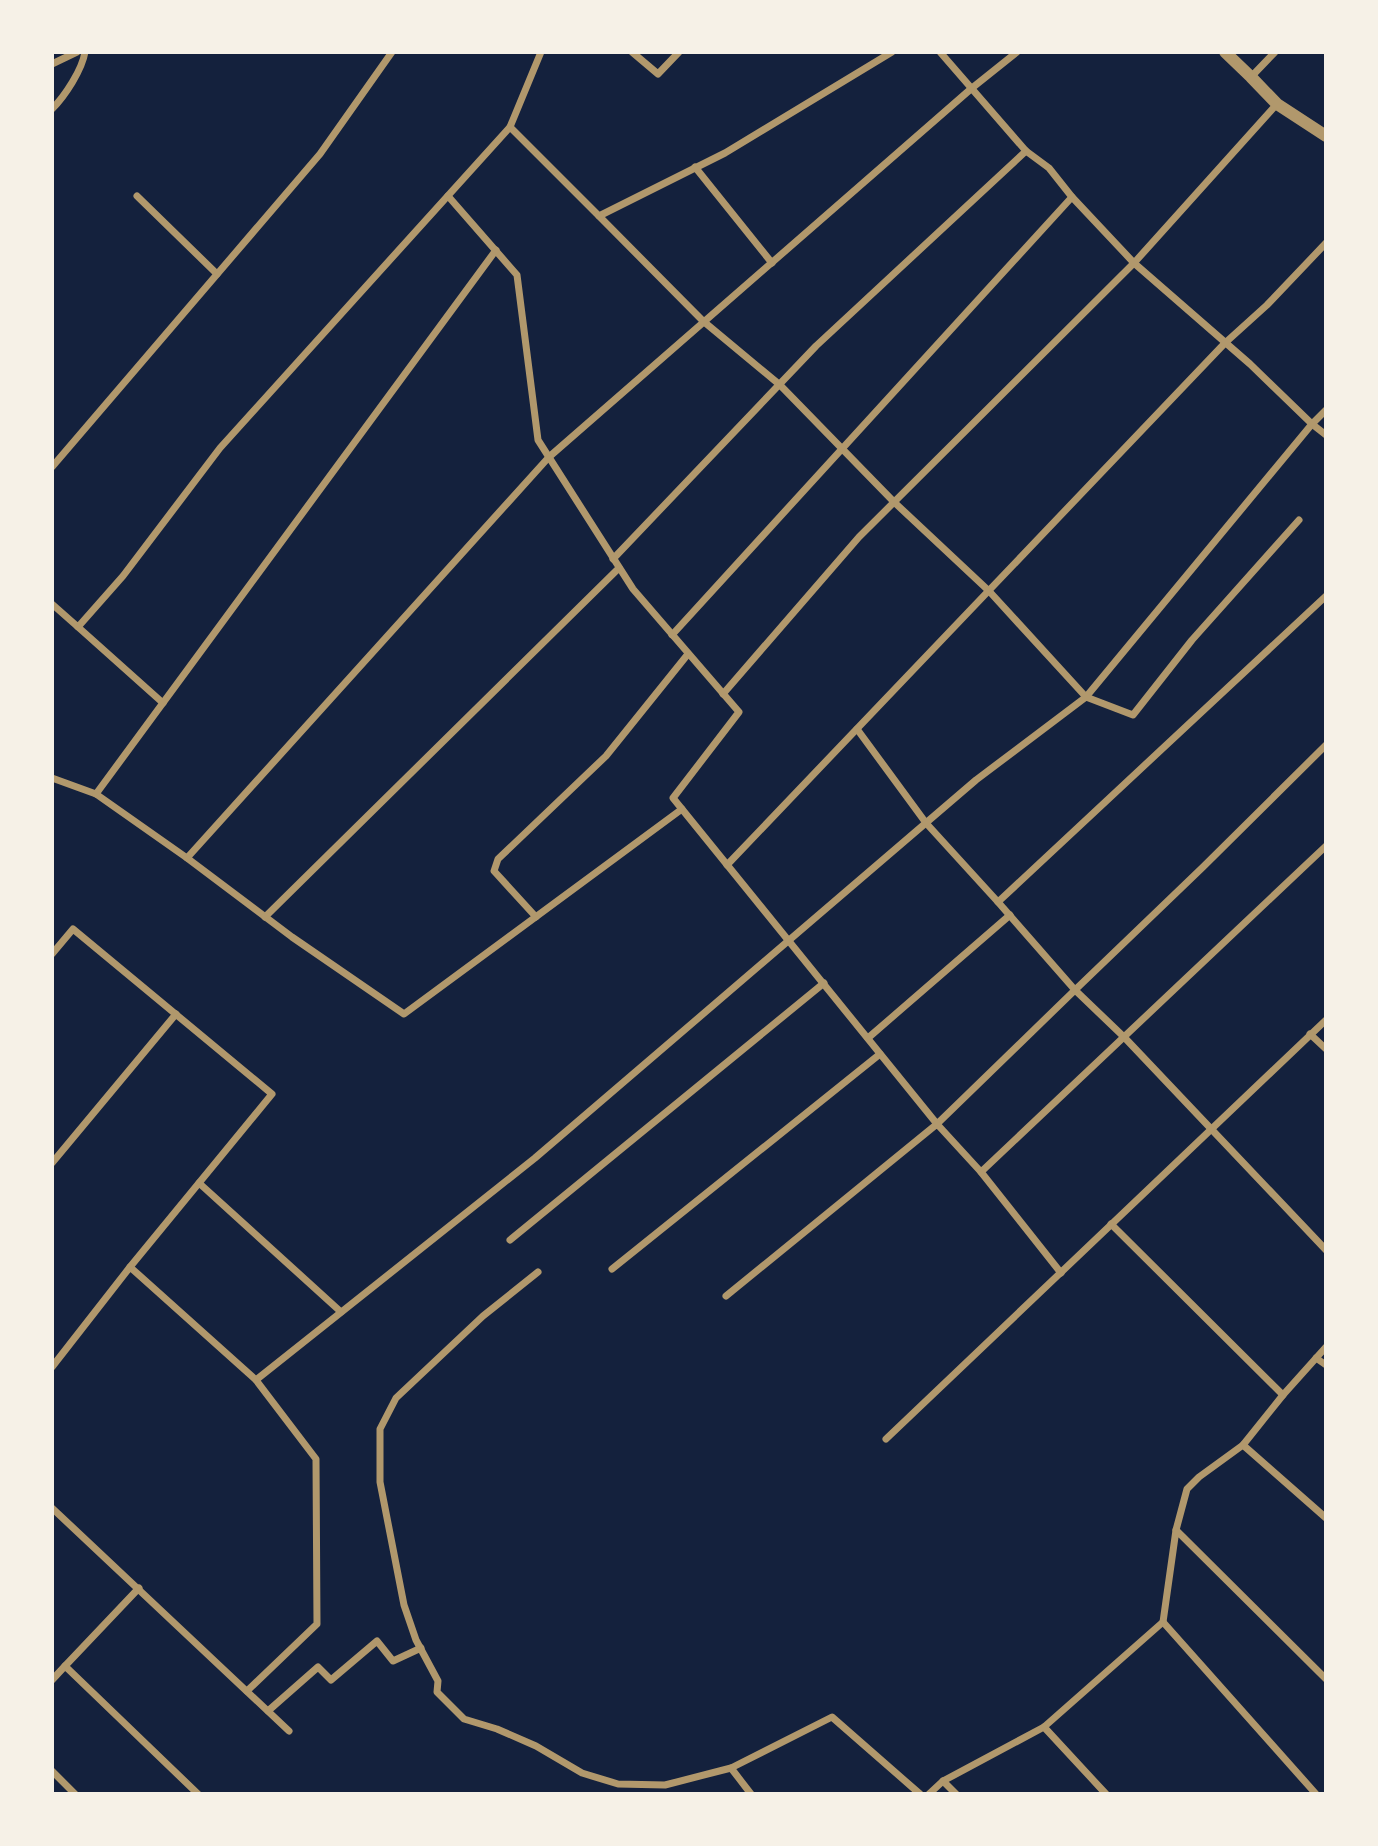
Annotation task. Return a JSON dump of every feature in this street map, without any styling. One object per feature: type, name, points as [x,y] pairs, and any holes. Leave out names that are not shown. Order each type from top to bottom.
[{"type":"street","points":[[52,64],[76,52]]},
{"type":"street","points":[[52,109],[62,99],[84,60],[85,52]]},
{"type":"street","points":[[52,467],[320,154],[392,52]]},
{"type":"street","points":[[78,627],[123,576],[220,447],[510,127],[541,52]]},
{"type":"street","points":[[632,52],[658,74],[679,52]]},
{"type":"street","points":[[599,216],[725,153],[892,52]]},
{"type":"street","points":[[940,52],[1026,151],[1049,169],[1134,263],[1250,364],[1325,435]]},
{"type":"street","points":[[187,858],[549,457],[972,88],[1017,52]]},
{"type":"street","points":[[1225,52],[1277,104],[1325,136]]},
{"type":"street","points":[[1251,77],[1275,52]]},
{"type":"street","points":[[723,694],[859,537],[1134,263],[1277,104]]},
{"type":"street","points":[[510,127],[705,322],[780,385],[894,502],[989,592],[1086,698],[1133,715],[1192,640],[1299,520]]},
{"type":"street","points":[[613,559],[816,346],[1026,151]]},
{"type":"street","points":[[695,167],[772,263]]},
{"type":"street","points":[[137,196],[217,274]]},
{"type":"street","points":[[447,196],[517,275],[538,440],[633,589],[739,712],[673,799],[937,1124],[981,1172],[1060,1273]]},
{"type":"street","points":[[672,635],[1072,197]]},
{"type":"street","points":[[727,865],[1225,343],[1266,305],[1325,243]]},
{"type":"street","points":[[96,794],[496,250]]},
{"type":"street","points":[[257,1380],[535,1158],[976,780],[1086,698],[1325,410]]},
{"type":"street","points":[[265,917],[619,568]]},
{"type":"street","points":[[998,902],[1325,596]]},
{"type":"street","points":[[52,604],[163,703]]},
{"type":"street","points":[[536,916],[494,871],[498,859],[606,756],[688,654]]},
{"type":"street","points":[[857,729],[926,823],[1075,990],[1124,1037],[1325,1250]]},
{"type":"street","points":[[726,1296],[937,1124],[1325,745]]},
{"type":"street","points":[[52,779],[96,794],[404,1014],[682,809]]},
{"type":"street","points":[[981,1172],[1325,846]]},
{"type":"street","points":[[868,1038],[1010,915]]},
{"type":"street","points":[[52,954],[73,929],[272,1094],[52,1367]]},
{"type":"street","points":[[510,1240],[824,983]]},
{"type":"street","points":[[52,1163],[176,1014]]},
{"type":"street","points":[[886,1439],[1325,1020]]},
{"type":"street","points":[[1310,1034],[1325,1049]]},
{"type":"street","points":[[612,1269],[880,1054]]},
{"type":"street","points":[[199,1183],[341,1312]]},
{"type":"street","points":[[1111,1224],[1283,1395]]},
{"type":"street","points":[[130,1267],[257,1380],[316,1459],[317,1624],[247,1691]]},
{"type":"street","points":[[538,1272],[484,1316],[396,1398],[380,1429],[380,1482],[404,1605],[416,1640],[438,1681],[437,1692],[464,1719],[497,1729],[536,1746],[582,1773],[618,1784],[665,1785],[732,1768],[832,1717],[920,1794]]},
{"type":"street","points":[[929,1794],[943,1781],[1044,1727],[1163,1622],[1175,1530],[1187,1489],[1243,1445],[1325,1347]]},
{"type":"street","points":[[1315,1358],[1325,1365]]},
{"type":"street","points":[[1243,1445],[1325,1518]]},
{"type":"street","points":[[53,1511],[139,1588],[289,1731]]},
{"type":"street","points":[[1175,1530],[1325,1679]]},
{"type":"street","points":[[52,1680],[139,1588]]},
{"type":"street","points":[[1163,1622],[1316,1794]]},
{"type":"street","points":[[268,1711],[318,1667],[331,1680],[377,1640],[393,1661],[421,1648]]},
{"type":"street","points":[[65,1667],[198,1794]]},
{"type":"street","points":[[1044,1727],[1106,1794]]},
{"type":"street","points":[[732,1768],[751,1794]]},
{"type":"street","points":[[52,1771],[75,1794]]},
{"type":"street","points":[[943,1781],[956,1794]]},
{"type":"street","points":[[636,1794],[639,1785]]}]
